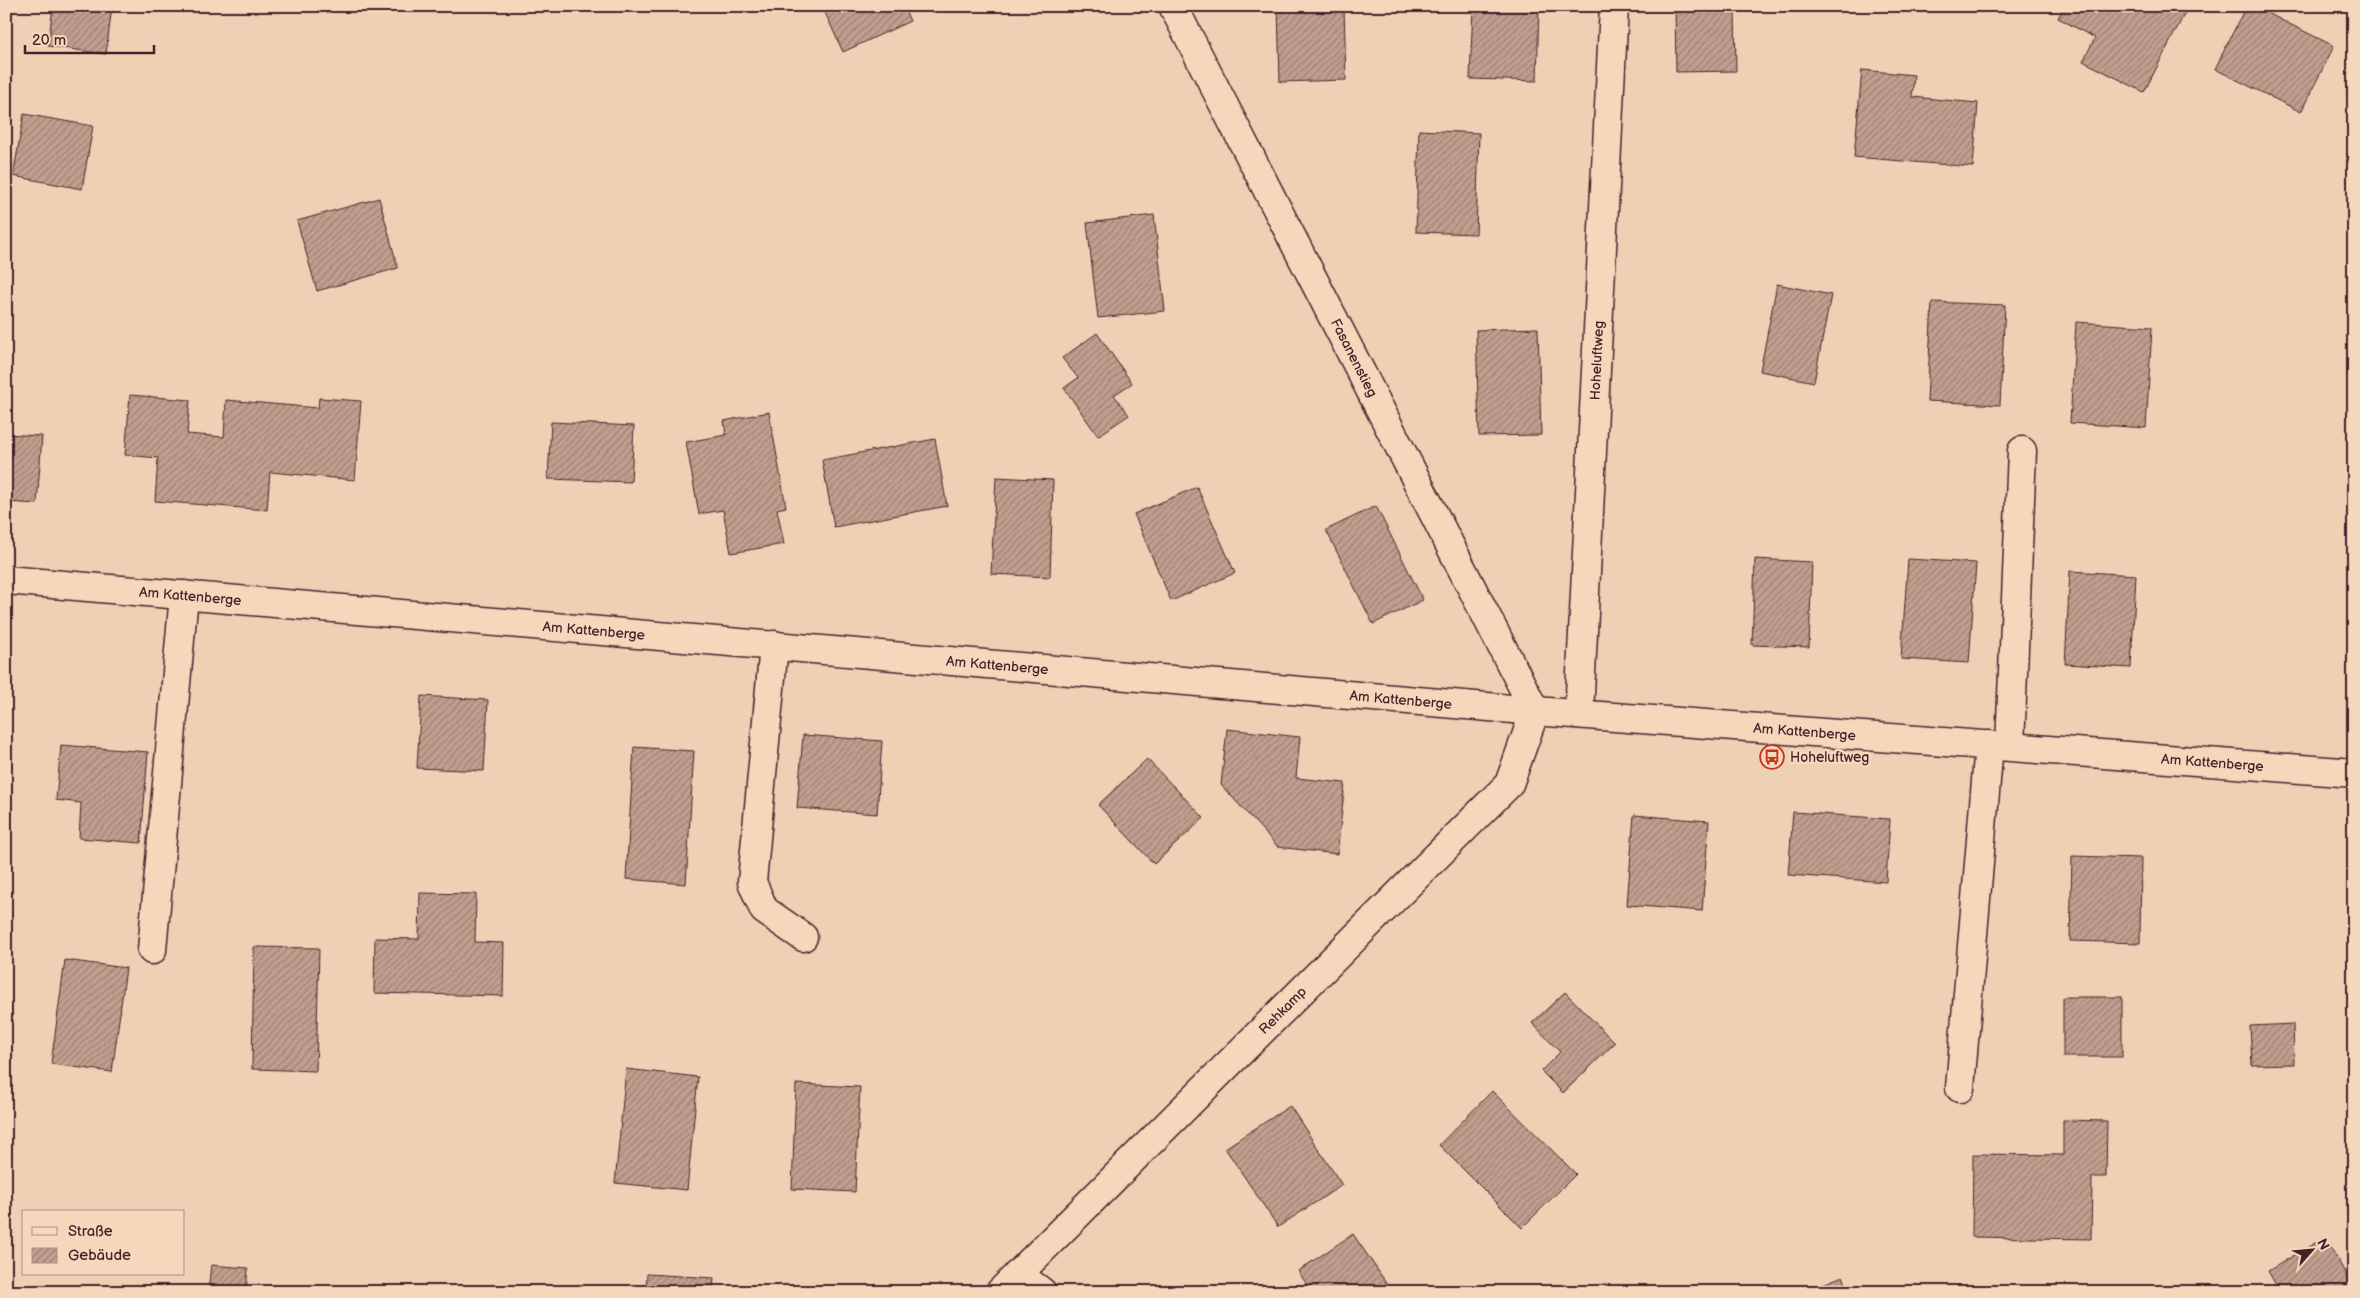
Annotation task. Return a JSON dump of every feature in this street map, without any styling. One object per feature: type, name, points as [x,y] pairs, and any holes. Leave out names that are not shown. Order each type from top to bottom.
[{"type":"street","name":"Fasanenstieg","points":[[1173,6],[1535,711]]},
{"type":"street","name":"Hoheluftweg","points":[[1579,714],[1614,6]]},
{"type":"street","points":[[1960,1088],[1999,746],[2022,451]]},
{"type":"street","name":"Am Kattenberge","points":[[6,580],[1535,711],[2354,772]]},
{"type":"street","points":[[152,950],[184,595]]},
{"type":"street","points":[[774,645],[752,882],[764,910],[803,936]]},
{"type":"street","name":"Rehkamp","points":[[1009,1283],[1509,784],[1535,711]]},
{"type":"street","points":[[1009,1283],[1042,1292]]},
{"type":"building","points":[[53,6],[112,6],[106,54],[48,46]]},
{"type":"building","points":[[822,6],[903,6],[910,21],[843,52]]},
{"type":"building","points":[[1344,6],[1346,80],[1280,82],[1278,7]]},
{"type":"building","points":[[1473,6],[1539,6],[1537,81],[1470,79]]},
{"type":"building","points":[[1675,6],[1735,6],[1736,71],[1676,72]]},
{"type":"building","points":[[2064,6],[2183,6],[2187,9],[2144,92],[2083,61],[2095,38],[2058,18]]},
{"type":"building","points":[[2246,6],[2253,6],[2334,46],[2301,112],[2215,69]]},
{"type":"building","points":[[1862,70],[1914,75],[1912,97],[1978,103],[1973,167],[1854,157]]},
{"type":"building","points":[[24,114],[93,126],[82,189],[13,176]]},
{"type":"building","points":[[1419,130],[1479,133],[1476,234],[1416,232]]},
{"type":"building","points":[[379,198],[398,268],[317,291],[297,221]]},
{"type":"building","points":[[1154,215],[1165,311],[1098,318],[1087,223]]},
{"type":"building","points":[[1777,284],[1831,295],[1814,382],[1760,371]]},
{"type":"building","points":[[1932,302],[2005,305],[2000,405],[1927,401]]},
{"type":"building","points":[[2076,322],[2152,327],[2146,428],[2070,423]]},
{"type":"building","points":[[1538,328],[1541,435],[1479,436],[1476,330]]},
{"type":"building","points":[[1097,333],[1132,383],[1114,395],[1129,415],[1098,436],[1064,388],[1078,378],[1062,358]]},
{"type":"building","points":[[130,395],[190,400],[187,434],[224,437],[226,400],[318,408],[319,398],[361,401],[355,480],[270,472],[267,510],[155,501],[158,458],[125,455]]},
{"type":"building","points":[[769,412],[786,507],[777,509],[784,544],[731,553],[723,510],[699,514],[686,442],[726,435],[724,421]]},
{"type":"building","points":[[551,422],[634,426],[631,482],[548,479]]},
{"type":"building","points":[[6,434],[42,436],[37,504],[6,502]]},
{"type":"building","points":[[935,439],[947,506],[834,527],[822,460]]},
{"type":"building","points":[[996,477],[1053,480],[1050,577],[991,574]]},
{"type":"building","points":[[1197,487],[1235,573],[1171,601],[1134,514]]},
{"type":"building","points":[[1376,506],[1423,600],[1373,624],[1326,530]]},
{"type":"building","points":[[1755,559],[1812,562],[1809,647],[1752,645]]},
{"type":"building","points":[[1908,559],[1976,563],[1969,663],[1901,659]]},
{"type":"building","points":[[2070,571],[2136,575],[2131,668],[2065,664]]},
{"type":"building","points":[[421,696],[488,700],[484,771],[417,768]]},
{"type":"building","points":[[1227,729],[1300,737],[1296,778],[1345,783],[1337,854],[1278,847],[1221,785]]},
{"type":"building","points":[[803,735],[882,741],[877,814],[797,808]]},
{"type":"building","points":[[61,745],[148,752],[141,843],[79,838],[81,803],[56,800]]},
{"type":"building","points":[[634,747],[694,751],[686,884],[626,879]]},
{"type":"building","points":[[1147,759],[1204,818],[1154,864],[1098,805]]},
{"type":"building","points":[[1793,812],[1890,819],[1886,882],[1788,875]]},
{"type":"building","points":[[1634,815],[1709,821],[1702,911],[1627,905]]},
{"type":"building","points":[[2072,856],[2141,858],[2140,943],[2070,941]]},
{"type":"building","points":[[420,893],[476,894],[475,942],[504,943],[503,996],[374,993],[375,938],[419,939]]},
{"type":"building","points":[[254,947],[319,948],[316,1071],[252,1069]]},
{"type":"building","points":[[65,960],[126,968],[112,1072],[51,1064]]},
{"type":"building","points":[[1565,992],[1615,1043],[1563,1093],[1541,1071],[1560,1052],[1532,1023]]},
{"type":"building","points":[[2063,997],[2122,997],[2122,1057],[2063,1057]]},
{"type":"building","points":[[2293,1024],[2294,1064],[2252,1065],[2250,1026]]},
{"type":"building","points":[[626,1069],[698,1077],[687,1190],[615,1183]]},
{"type":"building","points":[[796,1084],[860,1087],[855,1192],[792,1189]]},
{"type":"building","points":[[1492,1091],[1576,1174],[1522,1228],[1439,1145]]},
{"type":"building","points":[[1290,1106],[1342,1185],[1278,1227],[1225,1148]]},
{"type":"building","points":[[2063,1120],[2107,1121],[2106,1177],[2092,1177],[2091,1239],[1972,1237],[1973,1154],[2063,1155]]},
{"type":"building","points":[[1353,1234],[1387,1284],[1375,1292],[1312,1292],[1298,1271]]},
{"type":"building","points":[[2325,1237],[2354,1289],[2349,1292],[2280,1292],[2268,1271]]},
{"type":"building","points":[[211,1265],[248,1268],[246,1292],[208,1292]]},
{"type":"building","points":[[647,1274],[714,1278],[713,1292],[646,1292]]},
{"type":"building","points":[[1843,1276],[1849,1292],[1802,1292]]},
{"type":"place","name":"Hoheluftweg","points":[[1772,757]]}]
